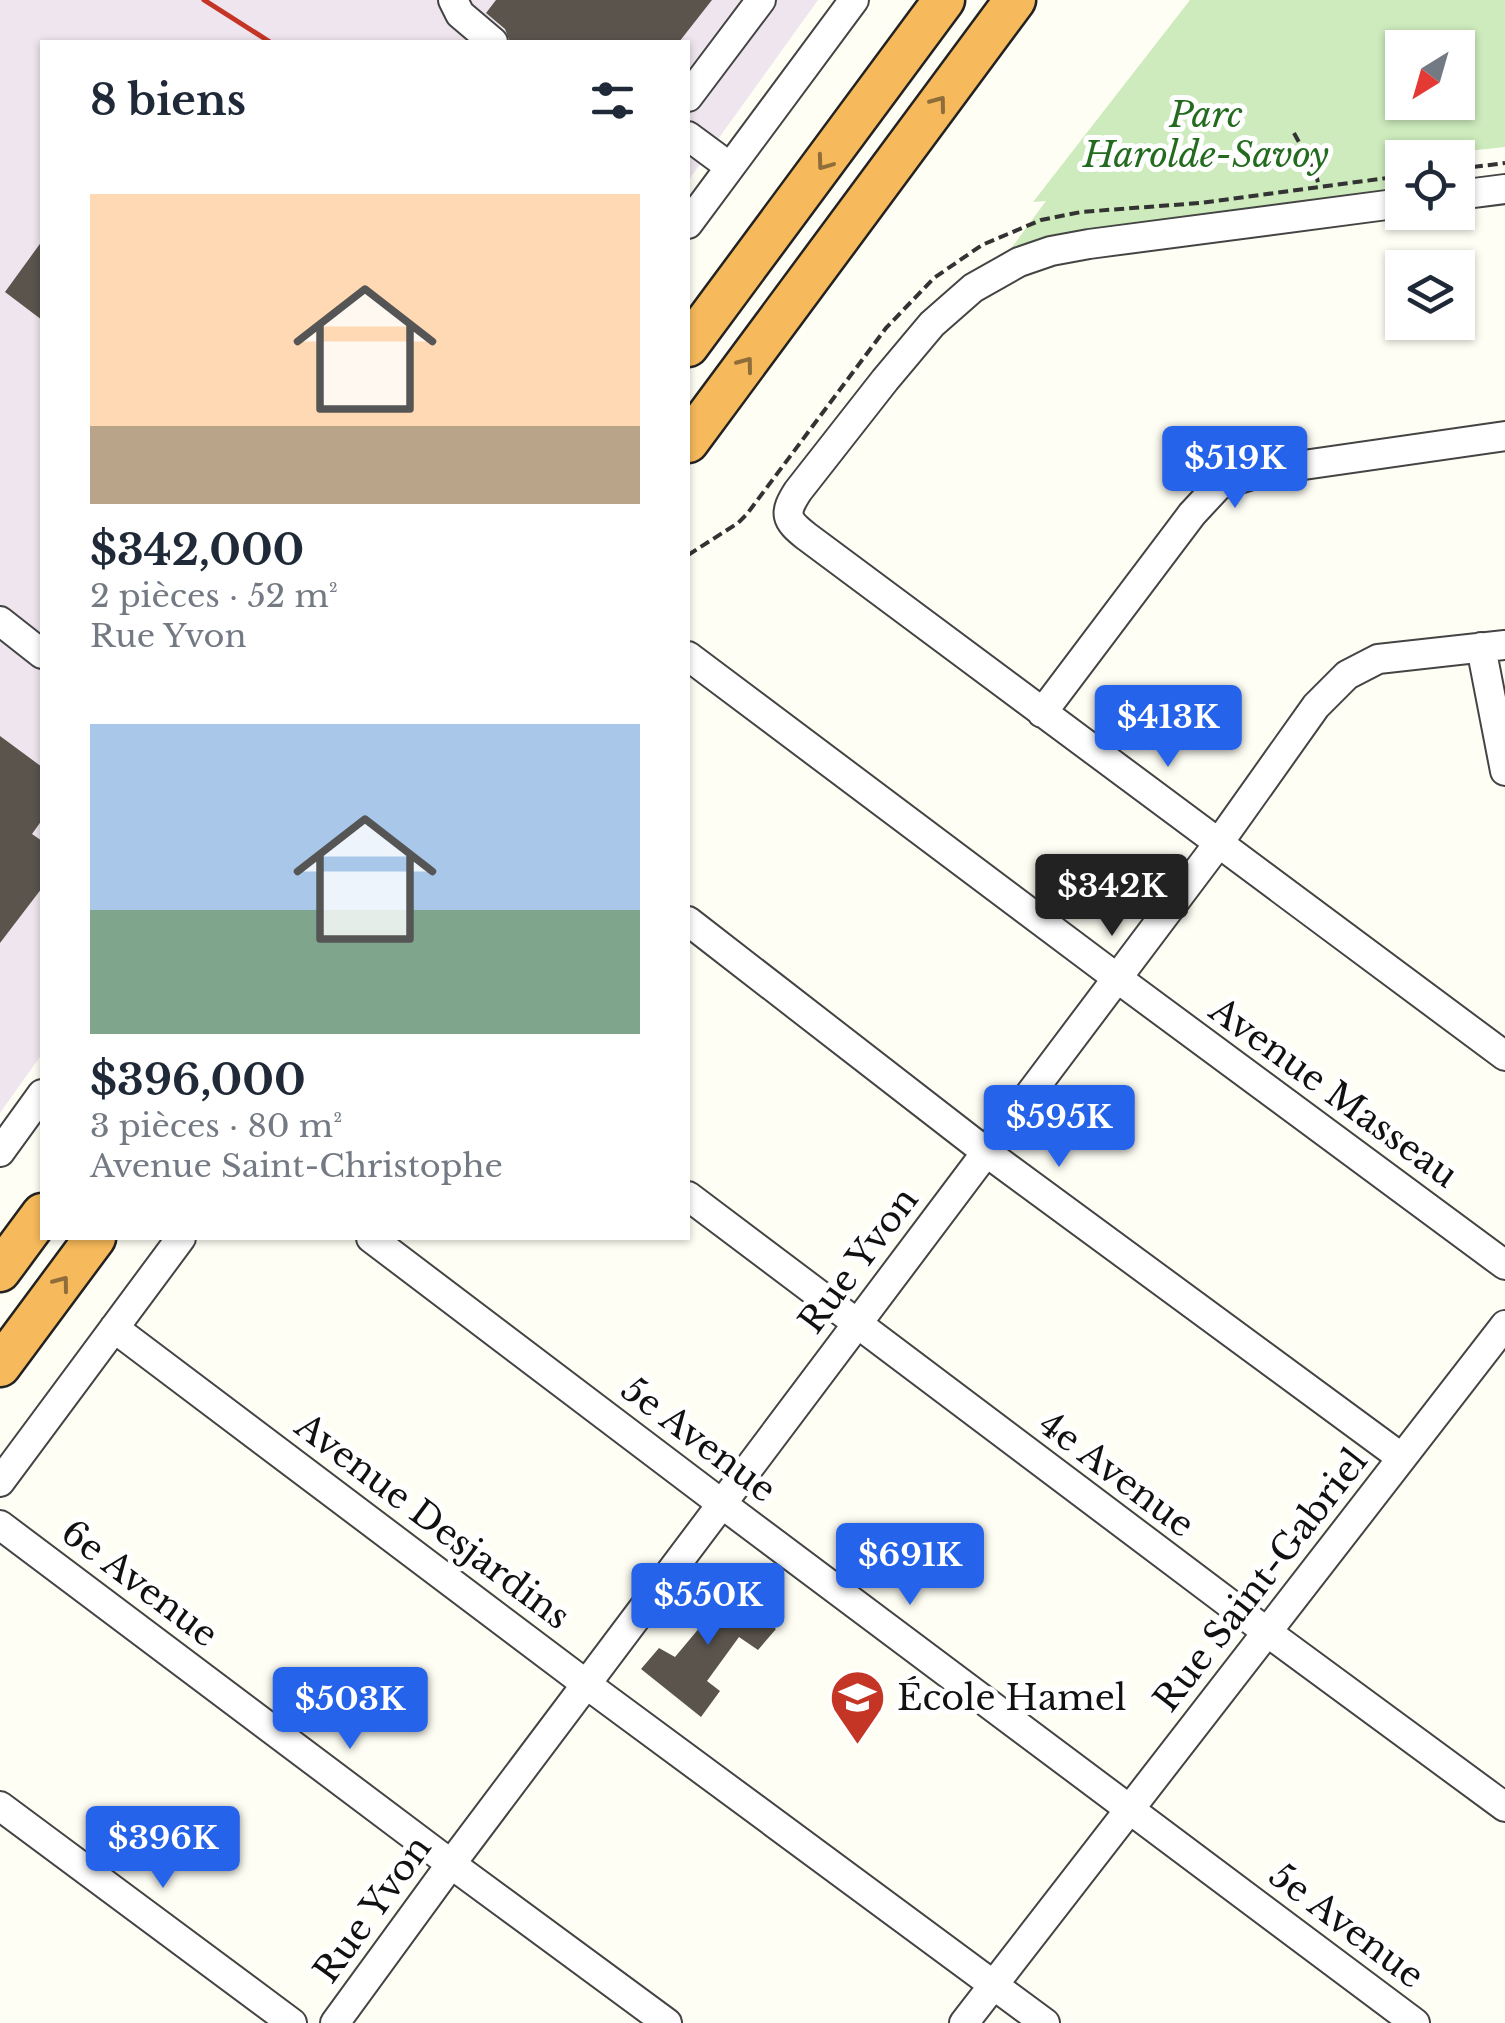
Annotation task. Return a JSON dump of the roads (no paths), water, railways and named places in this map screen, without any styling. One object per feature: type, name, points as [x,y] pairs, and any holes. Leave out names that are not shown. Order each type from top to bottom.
[{"type":"highway","points":[[690,343],[944,0]]},
{"type":"highway","points":[[690,439],[1016,0]]},
{"type":"highway","points":[[0,1270],[40,1217]]},
{"type":"highway","points":[[0,1366],[94,1240]]},
{"type":"street","points":[[454,0],[460,14],[491,40]]},
{"type":"street","points":[[690,94],[761,0]]},
{"type":"street","points":[[690,221],[852,0]]},
{"type":"street","points":[[690,138],[730,168]]},
{"type":"street","points":[[1475,193],[1505,189]]},
{"type":"street","points":[[1385,204],[1089,244],[1036,255],[1004,269],[958,299],[932,324],[789,508],[777,512],[1505,1056]]},
{"type":"street","points":[[1042,713],[1192,514],[1219,486],[1269,470],[1505,436]]},
{"type":"street","points":[[0,622],[40,652]]},
{"type":"street","points":[[1493,646],[1505,772]]},
{"type":"street","name":"Rue Yvon","points":[[335,2023],[1218,844],[1316,706],[1347,675],[1378,660],[1493,646]]},
{"type":"street","name":"Avenue Masseau","points":[[690,658],[1505,1264]]},
{"type":"street","points":[[690,923],[986,1152],[1402,1458]]},
{"type":"street","points":[[0,1152],[40,1097]]},
{"type":"street","name":"4e Avenue","points":[[690,1198],[1505,1807]]},
{"type":"street","points":[[0,1482],[180,1240]]},
{"type":"street","name":"5e Avenue","points":[[374,1240],[1415,2023]]},
{"type":"street","name":"Rue Saint-Gabriel","points":[[964,2023],[1505,1325]]},
{"type":"street","name":"Avenue Desjardins","points":[[114,1328],[1045,2023]]},
{"type":"street","name":"6e Avenue","points":[[0,1525],[668,2023]]},
{"type":"street","points":[[0,1806],[292,2023]]},
{"type":"railway","points":[[204,0],[267,40]]},
{"type":"place","name":"École Hamel","points":[[858,1746]]},
{"type":"park label","name":"Parc Harolde-Savoy","points":[[1206,134]]}]
